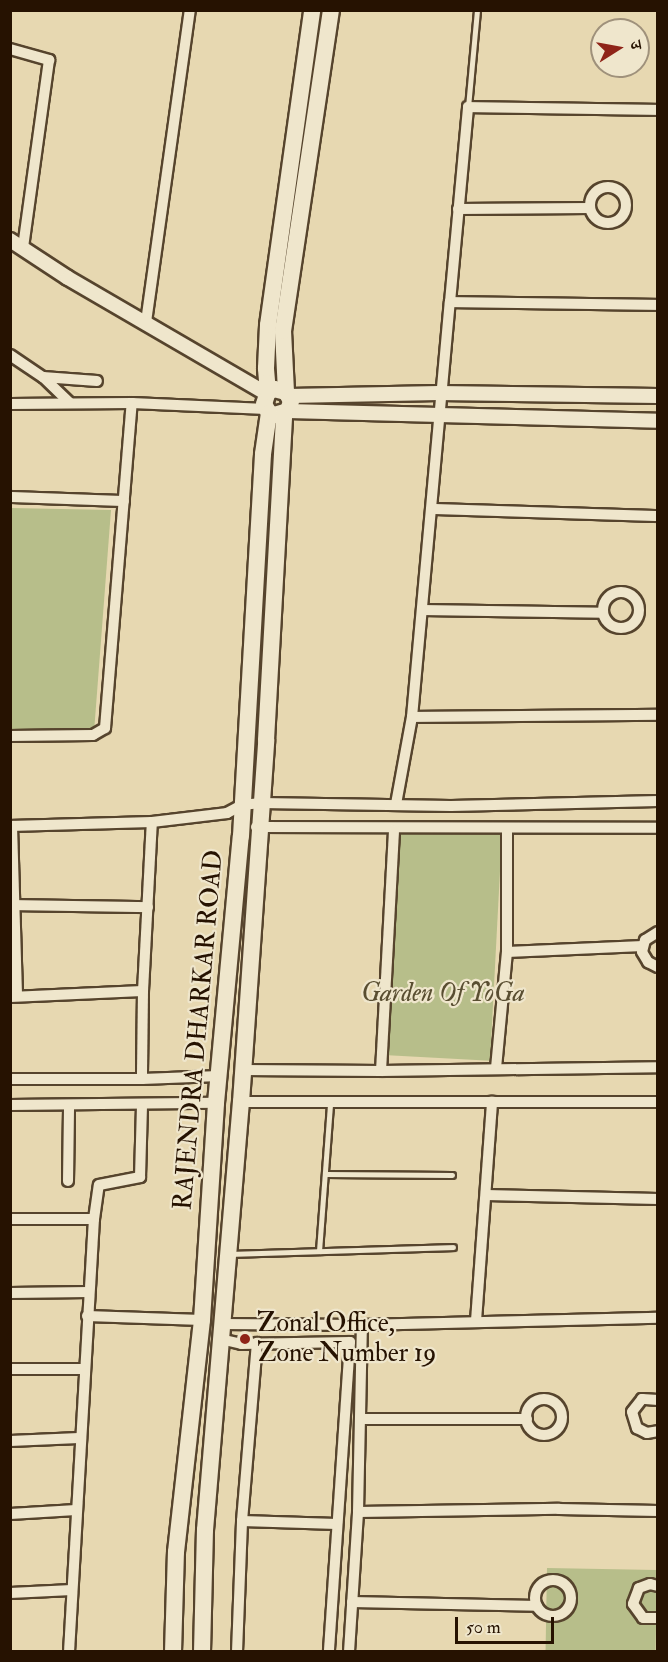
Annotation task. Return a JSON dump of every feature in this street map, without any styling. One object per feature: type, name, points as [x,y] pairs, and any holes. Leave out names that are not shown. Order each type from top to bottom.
[{"type":"main road","name":"RAJENDRA DHARKAR ROAD","points":[[173,1652],[176,1552],[202,1320],[216,1104],[241,824],[262,453],[277,402],[266,368],[268,325],[312,10]]},
{"type":"main road","name":"RAJENDRA DHARKAR ROAD","points":[[202,1652],[205,1530],[226,1255],[241,1102],[261,803],[277,402],[283,331],[330,10]]},
{"type":"street","points":[[146,322],[190,10]]},
{"type":"street","points":[[10,49],[49,60],[16,244],[277,402],[438,414],[657,421]]},
{"type":"street","points":[[396,804],[412,717],[432,509],[439,393],[468,107],[657,110]]},
{"type":"street","points":[[458,209],[590,208]]},
{"type":"street","points":[[450,302],[657,305]]},
{"type":"street","points":[[11,356],[43,376],[70,403]]},
{"type":"street","points":[[43,376],[97,381]]},
{"type":"street","points":[[10,404],[277,402],[439,393],[657,396]]},
{"type":"street","points":[[10,736],[93,735],[105,728],[132,403]]},
{"type":"street","points":[[10,497],[124,501]]},
{"type":"street","points":[[432,509],[657,516]]},
{"type":"street","points":[[422,609],[603,613]]},
{"type":"street","points":[[412,717],[657,715]]},
{"type":"street","points":[[143,991],[14,997],[11,826],[152,822],[227,813],[242,805],[261,803],[451,806],[657,801]]},
{"type":"street","points":[[227,813],[241,824],[259,828],[394,830],[657,828]]},
{"type":"street","points":[[142,1079],[143,991],[152,822]]},
{"type":"street","points":[[496,1068],[507,952],[507,829]]},
{"type":"street","points":[[381,1071],[394,830]]},
{"type":"street","points":[[14,905],[148,907]]},
{"type":"street","points":[[657,932],[648,936],[642,946],[644,957],[657,967]]},
{"type":"street","points":[[507,952],[642,946]]},
{"type":"street","points":[[243,1070],[381,1071],[657,1067]]},
{"type":"street","points":[[10,1079],[142,1079],[219,1076]]},
{"type":"street","points":[[241,1102],[657,1102]]},
{"type":"street","points":[[476,1321],[492,1102]]},
{"type":"street","points":[[10,1105],[216,1104]]},
{"type":"street","points":[[68,1181],[69,1105]]},
{"type":"street","points":[[69,1652],[79,1438],[94,1219],[99,1185],[140,1178],[142,1106]]},
{"type":"street","points":[[486,1195],[657,1199]]},
{"type":"street","points":[[10,1219],[94,1219]]},
{"type":"street","points":[[10,1293],[89,1292]]},
{"type":"street","points":[[87,1316],[202,1320]]},
{"type":"street","points":[[220,1331],[476,1321],[526,1323],[657,1318]]},
{"type":"street","points":[[349,1652],[358,1512],[362,1325]]},
{"type":"street","points":[[220,1331],[241,1344],[350,1342],[328,1652]]},
{"type":"street","points":[[237,1652],[242,1521],[257,1343]]},
{"type":"street","points":[[10,1369],[84,1369]]},
{"type":"street","points":[[657,1400],[648,1397],[638,1402],[634,1406],[632,1418],[642,1431],[657,1431]]},
{"type":"street","points":[[360,1419],[527,1419]]},
{"type":"street","points":[[10,1441],[79,1438]]},
{"type":"street","points":[[358,1512],[559,1509],[657,1511]]},
{"type":"street","points":[[10,1514],[76,1510]]},
{"type":"street","points":[[242,1521],[337,1524]]},
{"type":"street","points":[[657,1586],[650,1584],[639,1588],[633,1604],[643,1618],[657,1618]]},
{"type":"street","points":[[10,1593],[72,1590]]},
{"type":"street","points":[[352,1602],[537,1606]]},
{"type":"lane","points":[[468,107],[477,10]]},
{"type":"lane","points":[[319,1251],[330,1103]]},
{"type":"lane","points":[[326,1174],[452,1175]]},
{"type":"lane","points":[[226,1255],[453,1247]]},
{"type":"green space","points":[[11,508],[111,510],[94,732],[11,729]]},
{"type":"green space","name":"Garden Of YoGa","points":[[400,828],[502,833],[490,1061],[388,1055]]},
{"type":"green space","points":[[547,1568],[657,1570],[656,1652],[546,1652]]},
{"type":"place","name":"Zonal Office, Zone Number 19","points":[[245,1339]]}]
